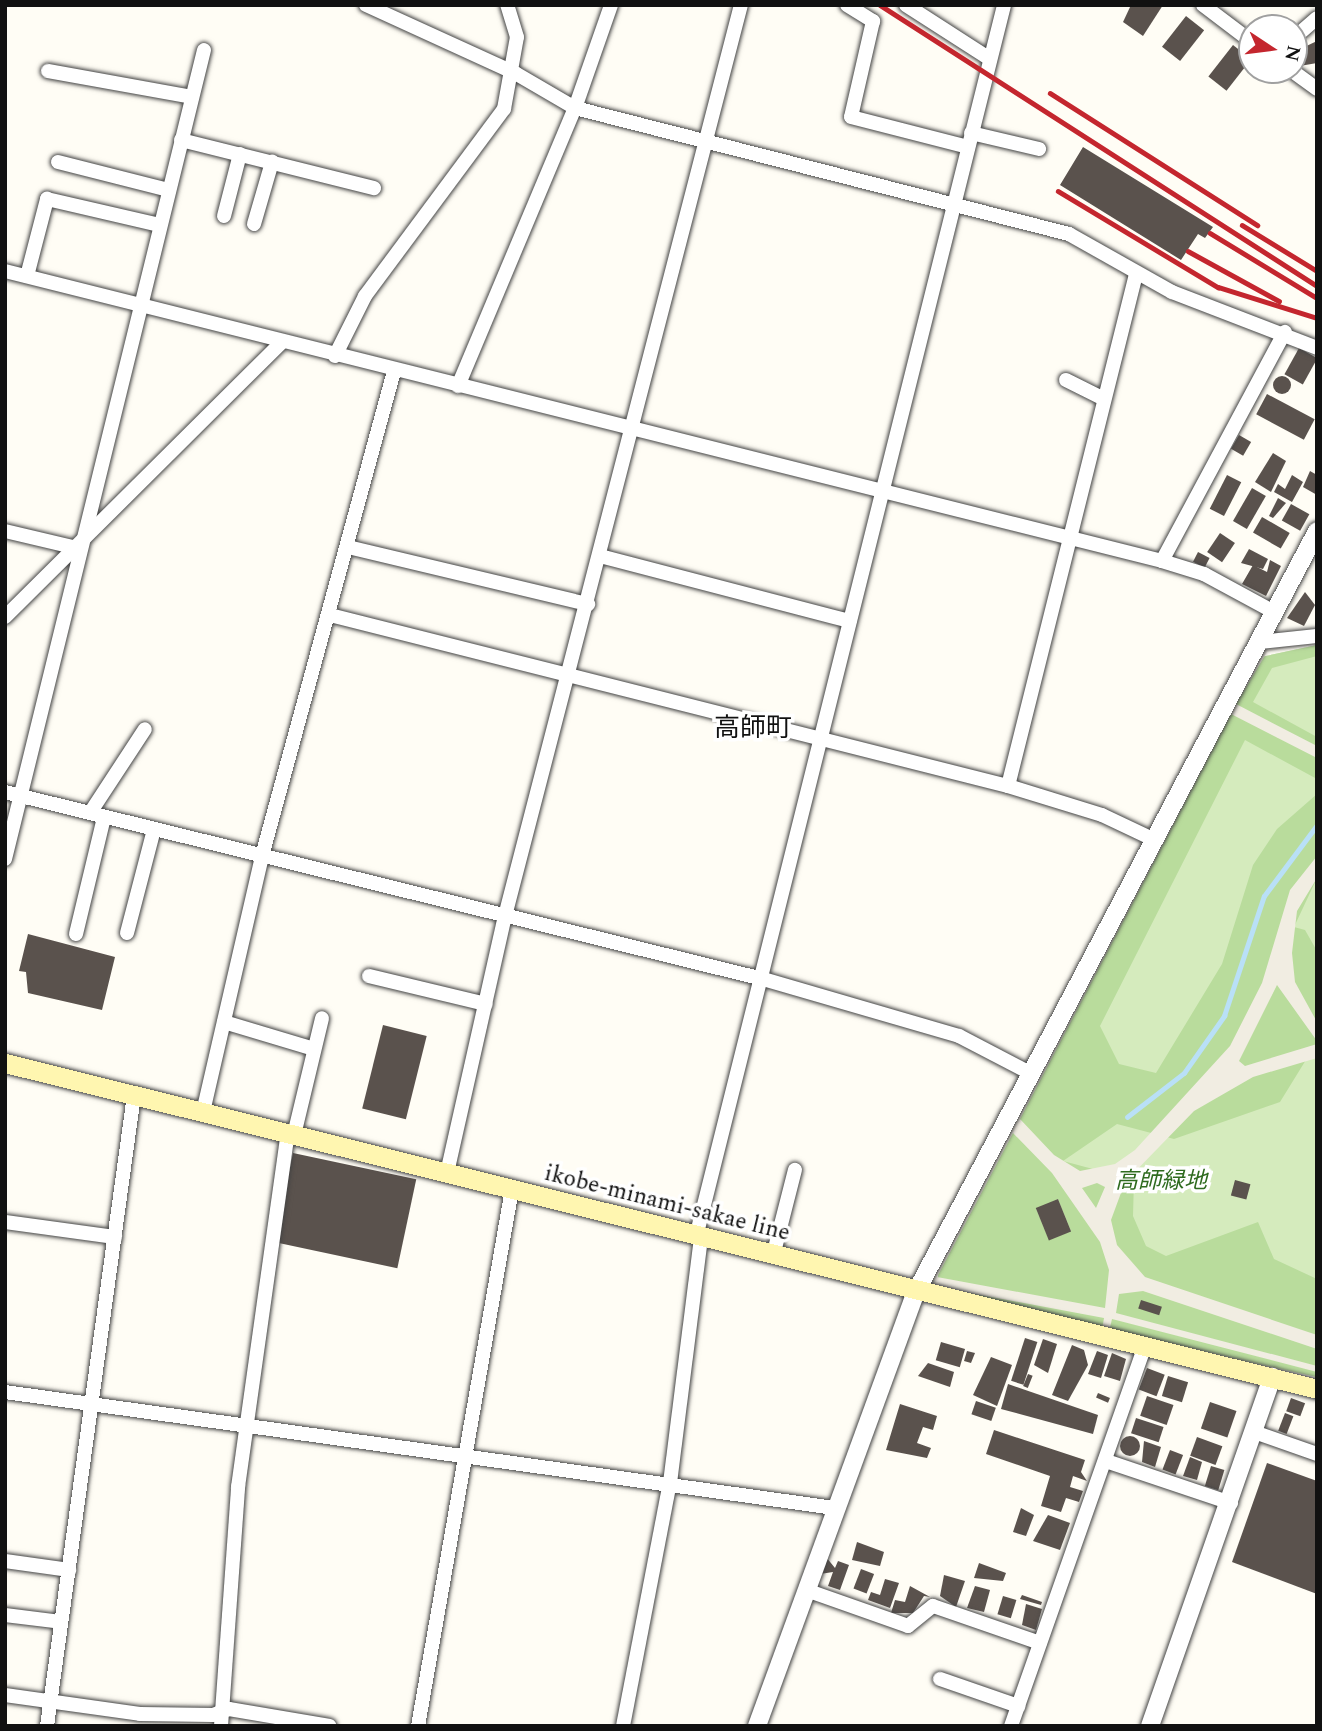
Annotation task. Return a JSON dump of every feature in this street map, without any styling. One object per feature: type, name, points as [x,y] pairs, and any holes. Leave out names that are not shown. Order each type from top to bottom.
[{"type":"main road","name":"ikobe-minami-sakae line","points":[[5,1063],[1144,1349],[1317,1389]]},
{"type":"street","points":[[366,5],[515,73],[575,108],[1069,234],[1136,274],[1285,332],[1317,348]]},
{"type":"street","points":[[335,356],[365,296],[504,109],[515,73],[517,37],[507,5]]},
{"type":"street","points":[[458,386],[575,108],[611,5]]},
{"type":"street","points":[[447,1173],[505,916],[571,674],[631,428],[741,5]]},
{"type":"street","points":[[847,5],[873,21],[851,117],[970,140],[1038,149]]},
{"type":"street","points":[[906,5],[990,59]]},
{"type":"street","points":[[624,1726],[670,1483],[699,1238],[820,738],[1004,5]]},
{"type":"street","points":[[1203,5],[1238,31]]},
{"type":"street","points":[[5,859],[204,50]]},
{"type":"street","points":[[48,71],[192,97]]},
{"type":"street","points":[[181,140],[374,188]]},
{"type":"street","points":[[224,216],[240,154]]},
{"type":"street","points":[[58,162],[169,190]]},
{"type":"street","points":[[254,223],[272,162]]},
{"type":"street","points":[[27,276],[47,199],[160,225]]},
{"type":"street","points":[[5,271],[394,371],[1162,561],[1204,574],[1274,612]]},
{"type":"street","points":[[1008,786],[1136,274]]},
{"type":"street","points":[[1162,561],[1285,332]]},
{"type":"street","points":[[5,617],[82,544],[282,342]]},
{"type":"street","points":[[203,1112],[262,856],[330,615],[394,371]]},
{"type":"street","points":[[1066,380],[1104,399]]},
{"type":"street","points":[[5,531],[82,544]]},
{"type":"street","points":[[757,1726],[916,1292],[1317,531]]},
{"type":"street","points":[[348,547],[588,604]]},
{"type":"street","points":[[600,556],[850,621]]},
{"type":"street","points":[[330,615],[1008,786],[1102,815],[1155,840]]},
{"type":"street","points":[[1260,642],[1317,636]]},
{"type":"street","points":[[76,934],[97,815],[145,729]]},
{"type":"street","points":[[5,792],[763,979],[959,1036],[1032,1074]]},
{"type":"street","points":[[127,933],[154,829]]},
{"type":"street","points":[[369,976],[486,1004]]},
{"type":"street","points":[[221,1718],[246,1424],[291,1134],[321,1018]]},
{"type":"street","points":[[224,1022],[314,1049]]},
{"type":"street","points":[[47,1726],[134,1095]]},
{"type":"street","points":[[774,1256],[795,1170]]},
{"type":"street","points":[[418,1726],[512,1189]]},
{"type":"street","points":[[5,1222],[115,1237]]},
{"type":"street","points":[[1011,1726],[1107,1461],[1144,1349]]},
{"type":"street","points":[[1150,1726],[1256,1433],[1272,1377]]},
{"type":"street","points":[[5,1392],[835,1507]]},
{"type":"street","points":[[1256,1433],[1317,1454]]},
{"type":"street","points":[[1107,1461],[1231,1503]]},
{"type":"street","points":[[5,1561],[69,1570]]},
{"type":"street","points":[[806,1590],[908,1626],[933,1606],[1040,1643]]},
{"type":"street","points":[[5,1615],[61,1622]]},
{"type":"street","points":[[940,1679],[1018,1706]]},
{"type":"street","points":[[5,1695],[140,1714],[330,1726]]},
{"type":"green space","name":"高師緑地","points":[[1317,645],[1317,1377],[1145,1341],[937,1278],[1261,657]]},
{"type":"green space","name":"高師緑地","points":[[1317,645],[1317,656],[1272,668],[1253,702],[1317,737],[1317,779],[1245,740],[1100,1026],[1119,1064],[1156,1073],[1222,964],[1253,865],[1277,829],[1317,794],[1317,878],[1294,927],[1305,930],[1317,951],[1317,1042],[1280,1102],[1174,1139],[1117,1124],[1063,1161],[1134,1180],[1133,1216],[1146,1246],[1166,1256],[1258,1222],[1274,1259],[1317,1279],[1317,1377],[938,1289],[938,1267],[1261,657]],"holes":[[[1058,1199],[1071,1231],[1049,1240],[1036,1209]]]},
{"type":"shaded area","points":[[1317,640],[1267,652],[1236,704],[1317,746],[1317,758],[1231,714],[1020,1119],[1054,1155],[1080,1171],[1115,1164],[1135,1150],[1230,1046],[1262,983],[1290,890],[1317,856],[1317,878],[1297,911],[1292,953],[1295,982],[1317,1022],[1317,1041],[1277,985],[1239,1061],[1245,1066],[1317,1044],[1317,1058],[1253,1077],[1194,1111],[1125,1182],[1111,1220],[1117,1245],[1145,1277],[1317,1335],[1317,1349],[1143,1291],[1119,1294],[1116,1313],[1317,1366],[1317,1372],[1112,1319],[1109,1332],[1102,1330],[1104,1318],[933,1286],[933,1274],[1262,651]],"holes":[[[1013,1133],[1052,1173],[1100,1242],[1109,1270],[1105,1308],[937,1277]],[[1097,1183],[1105,1187],[1096,1208],[1082,1188]]]},
{"type":"building","points":[[1131,5],[1163,5],[1143,36],[1123,22]]},
{"type":"building","points":[[1186,16],[1204,30],[1180,61],[1162,47]]},
{"type":"building","points":[[1317,41],[1317,63],[1308,65],[1308,45]]},
{"type":"building","points":[[1233,45],[1238,49],[1238,76],[1226,91],[1208,77]]},
{"type":"building","points":[[1083,147],[1213,227],[1205,238],[1198,234],[1181,260],[1060,185]]},
{"type":"building","points":[[1299,348],[1317,358],[1303,384],[1284,374]]},
{"type":"building","points":[[1282,376],[1288,379],[1291,385],[1288,391],[1282,394],[1276,391],[1273,385],[1276,379]]},
{"type":"building","points":[[1267,394],[1315,419],[1304,440],[1256,414]]},
{"type":"building","points":[[1239,435],[1251,442],[1243,456],[1231,449]]},
{"type":"building","points":[[1273,453],[1286,461],[1271,492],[1255,482]]},
{"type":"building","points":[[1310,471],[1317,475],[1317,495],[1303,487]]},
{"type":"building","points":[[1227,475],[1241,482],[1224,516],[1210,509]]},
{"type":"building","points":[[1292,475],[1303,482],[1292,502],[1274,492],[1278,484],[1285,489]]},
{"type":"building","points":[[1252,488],[1266,496],[1247,529],[1233,521]]},
{"type":"building","points":[[1278,498],[1286,503],[1273,518],[1269,516]]},
{"type":"building","points":[[1291,504],[1309,514],[1300,531],[1282,521]]},
{"type":"building","points":[[1262,517],[1290,533],[1281,549],[1253,533]]},
{"type":"building","points":[[1220,533],[1235,543],[1222,562],[1207,552]]},
{"type":"building","points":[[1249,549],[1268,559],[1263,569],[1241,563]]},
{"type":"building","points":[[1198,552],[1210,558],[1205,568],[1193,562]]},
{"type":"building","points":[[1270,560],[1281,566],[1266,596],[1242,584],[1253,565],[1267,572]]},
{"type":"building","points":[[1305,592],[1315,605],[1304,626],[1287,618]]},
{"type":"building","points":[[28,934],[115,957],[102,1010],[28,993],[26,972],[19,971]]},
{"type":"building","points":[[383,1025],[427,1036],[406,1119],[362,1108]]},
{"type":"building","points":[[293,1153],[416,1179],[397,1268],[274,1242]]},
{"type":"building","points":[[1235,1180],[1250,1184],[1246,1200],[1231,1195]]},
{"type":"building","points":[[1058,1199],[1071,1231],[1049,1240],[1036,1208]]},
{"type":"building","points":[[1141,1300],[1162,1307],[1159,1315],[1138,1309]]},
{"type":"building","points":[[1025,1338],[1037,1342],[1023,1385],[1011,1381]]},
{"type":"building","points":[[1043,1339],[1057,1344],[1048,1373],[1034,1365]]},
{"type":"building","points":[[941,1342],[965,1349],[960,1367],[936,1360]]},
{"type":"building","points":[[1072,1345],[1084,1350],[1088,1365],[1068,1401],[1052,1395]]},
{"type":"building","points":[[967,1351],[975,1353],[971,1363],[964,1361]]},
{"type":"building","points":[[1097,1351],[1108,1355],[1101,1378],[1088,1374]]},
{"type":"building","points":[[1112,1353],[1126,1359],[1120,1381],[1104,1376]]},
{"type":"building","points":[[991,1357],[1012,1365],[997,1406],[973,1395]]},
{"type":"building","points":[[928,1363],[954,1372],[950,1387],[918,1376]]},
{"type":"building","points":[[1147,1368],[1165,1375],[1156,1396],[1139,1389]]},
{"type":"building","points":[[1028,1374],[1033,1376],[1028,1388],[1023,1386]]},
{"type":"building","points":[[1168,1376],[1188,1382],[1182,1402],[1162,1396]]},
{"type":"building","points":[[1008,1384],[1098,1415],[1093,1434],[1001,1409]]},
{"type":"building","points":[[1098,1393],[1110,1398],[1108,1403],[1096,1398]]},
{"type":"building","points":[[1147,1396],[1173,1405],[1167,1425],[1140,1416]]},
{"type":"building","points":[[1291,1398],[1305,1403],[1300,1416],[1286,1411]]},
{"type":"building","points":[[976,1401],[996,1408],[991,1421],[971,1414]]},
{"type":"building","points":[[1210,1402],[1236,1411],[1227,1438],[1201,1428]]},
{"type":"building","points":[[900,1404],[937,1416],[933,1430],[923,1427],[917,1443],[931,1448],[927,1458],[886,1450]]},
{"type":"building","points":[[1285,1413],[1293,1416],[1287,1434],[1278,1431]]},
{"type":"building","points":[[1136,1418],[1164,1427],[1159,1442],[1131,1433]]},
{"type":"building","points":[[994,1430],[1085,1460],[1081,1472],[1087,1481],[1073,1476],[1070,1487],[1083,1491],[1079,1502],[1066,1498],[1061,1512],[1041,1506],[1050,1476],[986,1454]]},
{"type":"building","points":[[1130,1436],[1137,1439],[1140,1446],[1137,1453],[1130,1456],[1123,1453],[1120,1446],[1123,1439]]},
{"type":"building","points":[[1197,1437],[1222,1446],[1216,1465],[1190,1456]]},
{"type":"building","points":[[1144,1441],[1161,1447],[1155,1467],[1142,1462]]},
{"type":"building","points":[[1170,1450],[1183,1455],[1176,1475],[1162,1470]]},
{"type":"building","points":[[1190,1457],[1202,1462],[1197,1480],[1183,1476]]},
{"type":"building","points":[[1267,1463],[1317,1481],[1317,1594],[1232,1562]]},
{"type":"building","points":[[1211,1466],[1224,1470],[1218,1490],[1205,1486]]},
{"type":"building","points":[[1021,1508],[1034,1515],[1026,1536],[1013,1532]]},
{"type":"building","points":[[1048,1515],[1070,1523],[1060,1550],[1033,1541]]},
{"type":"building","points":[[857,1542],[884,1552],[880,1566],[852,1560]]},
{"type":"building","points":[[826,1557],[835,1568],[838,1561],[849,1565],[840,1590],[828,1586],[833,1572],[820,1574]]},
{"type":"building","points":[[979,1563],[1006,1573],[1003,1581],[974,1578]]},
{"type":"building","points":[[861,1569],[874,1574],[867,1594],[853,1589]]},
{"type":"building","points":[[944,1575],[965,1581],[956,1607],[940,1596]]},
{"type":"building","points":[[885,1579],[899,1583],[890,1608],[868,1600],[871,1592],[880,1595]]},
{"type":"building","points":[[910,1586],[930,1597],[924,1596],[913,1613],[891,1613],[895,1600],[905,1602]]},
{"type":"building","points":[[975,1586],[990,1590],[984,1612],[967,1608]]},
{"type":"building","points":[[1022,1595],[1042,1602],[1041,1605],[1020,1599]]},
{"type":"building","points":[[1003,1596],[1016,1600],[1011,1618],[997,1614]]},
{"type":"building","points":[[1026,1604],[1042,1609],[1036,1630],[1022,1625]]},
{"type":"waterway","points":[[1127,1117],[1184,1073],[1224,1016],[1264,896],[1317,825]]},
{"type":"railway","points":[[880,5],[1317,286]]},
{"type":"railway","points":[[1050,93],[1257,225]]},
{"type":"railway","points":[[1058,191],[1218,287],[1317,318]]},
{"type":"railway","points":[[1242,225],[1317,271]]},
{"type":"railway","points":[[1210,233],[1317,298]]},
{"type":"railway","points":[[1188,251],[1279,301]]},
{"type":"district","name":"高師町","points":[[753,729]]}]
